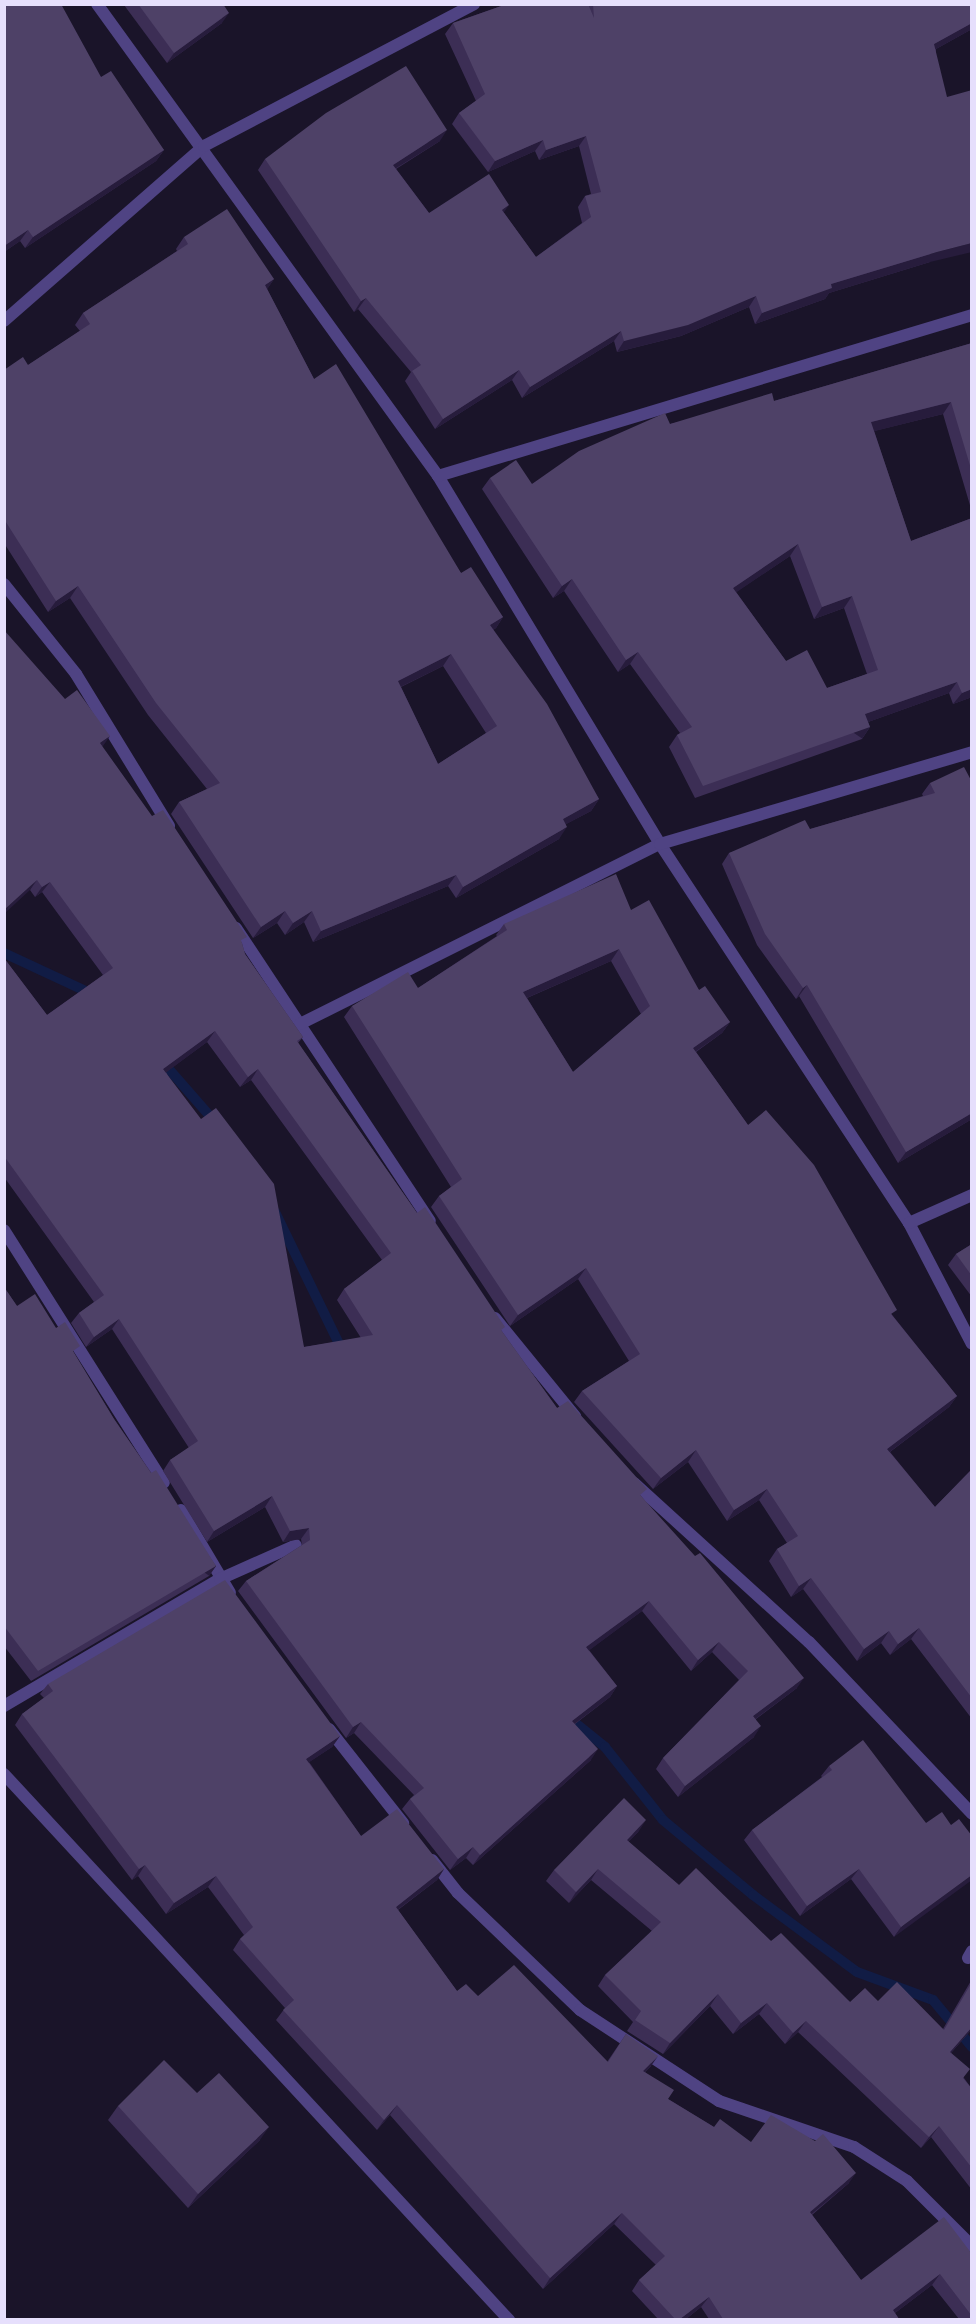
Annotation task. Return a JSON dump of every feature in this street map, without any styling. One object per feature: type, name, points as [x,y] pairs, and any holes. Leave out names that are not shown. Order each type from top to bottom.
[{"type":"street","points":[[97,4],[204,146],[438,476],[660,844],[909,1223],[972,1344]]},
{"type":"street","points":[[4,321],[204,146],[474,4]]},
{"type":"street","points":[[438,476],[972,315]]},
{"type":"street","points":[[4,584],[76,674],[178,840]]},
{"type":"street","points":[[300,1024],[660,844],[972,752]]},
{"type":"street","points":[[229,917],[438,1232]]},
{"type":"street","points":[[909,1223],[972,1195]]},
{"type":"street","points":[[4,1230],[220,1579],[240,1607]]},
{"type":"street","points":[[483,1301],[588,1431]]},
{"type":"street","points":[[626,1476],[809,1642],[972,1814]]},
{"type":"street","points":[[4,1706],[220,1579],[296,1545]]},
{"type":"street","points":[[320,1718],[458,1893],[580,2010],[719,2101],[854,2147],[907,2181],[972,2246]]},
{"type":"street","points":[[4,1774],[509,2319]]},
{"type":"building","points":[[4,4],[61,4],[101,77],[111,71],[164,150],[33,237],[28,230],[4,246]]},
{"type":"building","points":[[138,4],[223,4],[229,13],[174,53]]},
{"type":"building","points":[[507,4],[588,4],[594,18],[593,4],[972,4],[972,23],[934,44],[947,97],[972,90],[972,243],[831,284],[832,288],[762,313],[756,296],[688,325],[624,341],[621,331],[530,387],[519,370],[443,419],[412,371],[421,365],[366,298],[361,301],[265,159],[326,113],[406,66],[447,130],[393,165],[429,213],[489,174],[509,205],[502,210],[536,257],[591,217],[585,196],[601,192],[586,136],[546,150],[543,140],[495,161],[459,113],[485,94],[453,23]]},
{"type":"building","points":[[227,209],[274,279],[265,285],[314,379],[336,364],[461,573],[471,567],[503,617],[490,625],[547,704],[599,799],[563,819],[567,827],[463,887],[456,875],[321,931],[312,911],[293,923],[285,911],[261,927],[179,802],[220,783],[156,703],[78,586],[56,601],[4,519],[4,370],[23,357],[28,365],[90,324],[83,313],[188,244],[184,237]],"holes":[[[451,654],[497,726],[438,764],[398,681]]]},
{"type":"building","points":[[972,343],[972,472],[951,402],[871,422],[911,541],[972,518],[972,689],[962,693],[957,682],[865,714],[870,727],[703,786],[677,735],[692,727],[638,652],[626,660],[572,579],[562,586],[490,478],[516,460],[532,484],[579,451],[665,413],[670,424],[772,393],[774,401]],"holes":[[[798,544],[822,607],[852,596],[878,670],[827,688],[807,650],[786,661],[733,588]]]},
{"type":"building","points":[[4,630],[65,699],[77,690],[110,736],[100,743],[152,816],[163,810],[247,937],[241,940],[245,954],[303,1037],[297,1041],[417,1213],[425,1207],[505,1327],[501,1330],[557,1408],[568,1401],[647,1489],[640,1495],[695,1556],[700,1553],[804,1678],[753,1716],[761,1726],[685,1786],[663,1758],[748,1671],[719,1642],[698,1660],[649,1601],[586,1647],[617,1686],[572,1721],[598,1749],[480,1855],[473,1847],[458,1859],[410,1799],[424,1788],[361,1722],[353,1727],[246,1581],[310,1540],[309,1528],[290,1531],[272,1496],[214,1531],[170,1460],[198,1441],[119,1319],[94,1337],[79,1313],[104,1295],[4,1156],[4,958],[47,1015],[113,968],[50,882],[42,887],[37,880],[4,910]],"holes":[[[215,1031],[248,1077],[258,1069],[391,1253],[344,1289],[373,1335],[304,1347],[274,1184],[216,1108],[201,1119],[163,1069]]]},
{"type":"building","points":[[964,767],[972,782],[972,1113],[906,1152],[807,985],[803,988],[765,934],[729,853],[805,820],[810,829],[935,793],[930,783]]},
{"type":"building","points":[[616,874],[631,910],[649,900],[699,990],[705,986],[730,1022],[693,1048],[748,1125],[766,1110],[814,1165],[897,1310],[891,1314],[957,1396],[887,1449],[935,1507],[972,1469],[972,1698],[919,1628],[898,1644],[889,1631],[864,1649],[811,1578],[799,1586],[777,1549],[798,1536],[767,1489],[734,1510],[696,1450],[661,1478],[582,1391],[640,1354],[586,1268],[518,1315],[439,1196],[462,1179],[352,1006],[408,972],[418,988],[507,930],[504,924]],"holes":[[[619,949],[650,1006],[573,1072],[523,992]]]},
{"type":"building","points":[[972,1244],[972,1276],[956,1254]]},
{"type":"building","points":[[4,1287],[17,1306],[35,1294],[56,1328],[65,1322],[80,1346],[73,1351],[114,1419],[151,1473],[156,1470],[216,1566],[38,1671],[4,1626]]},
{"type":"building","points":[[225,1580],[340,1736],[306,1759],[361,1836],[397,1809],[444,1869],[396,1907],[457,1991],[466,1984],[478,1996],[514,1965],[608,2062],[626,2034],[658,2056],[643,2071],[674,2090],[668,2099],[714,2127],[720,2119],[751,2142],[771,2115],[815,2141],[823,2134],[856,2173],[810,2212],[861,2280],[944,2217],[972,2254],[972,2316],[940,2274],[893,2310],[899,2319],[723,2319],[709,2297],[680,2319],[675,2319],[639,2280],[665,2256],[622,2213],[550,2278],[397,2105],[384,2120],[283,2010],[294,2000],[240,1939],[253,1927],[216,1876],[174,1903],[145,1865],[139,1869],[22,1714],[53,1691],[48,1684]]},
{"type":"building","points":[[863,1740],[926,1823],[942,1812],[951,1825],[959,1819],[972,1836],[972,1875],[901,1927],[859,1869],[807,1906],[752,1830],[832,1770],[829,1766]]},
{"type":"building","points":[[624,1798],[646,1820],[627,1840],[679,1885],[696,1868],[771,1941],[781,1933],[850,2002],[865,1988],[878,2001],[897,1982],[944,2030],[972,1982],[972,2027],[950,2052],[970,2069],[963,2078],[972,2089],[972,2168],[939,2126],[929,2137],[806,2021],[793,2033],[767,2003],[741,2023],[718,1994],[670,2043],[635,2020],[641,2011],[605,1975],[661,1922],[598,1869],[576,1892],[554,1870]]},
{"type":"building","points":[[164,2060],[197,2093],[219,2073],[269,2127],[198,2194],[118,2106]]},
{"type":"waterway","points":[[4,953],[94,995]]},
{"type":"waterway","points":[[160,1059],[217,1124]]},
{"type":"waterway","points":[[275,1212],[344,1354]]},
{"type":"waterway","points":[[564,1714],[605,1747],[663,1820],[753,1895],[857,1972],[933,2000],[972,2047]]}]
